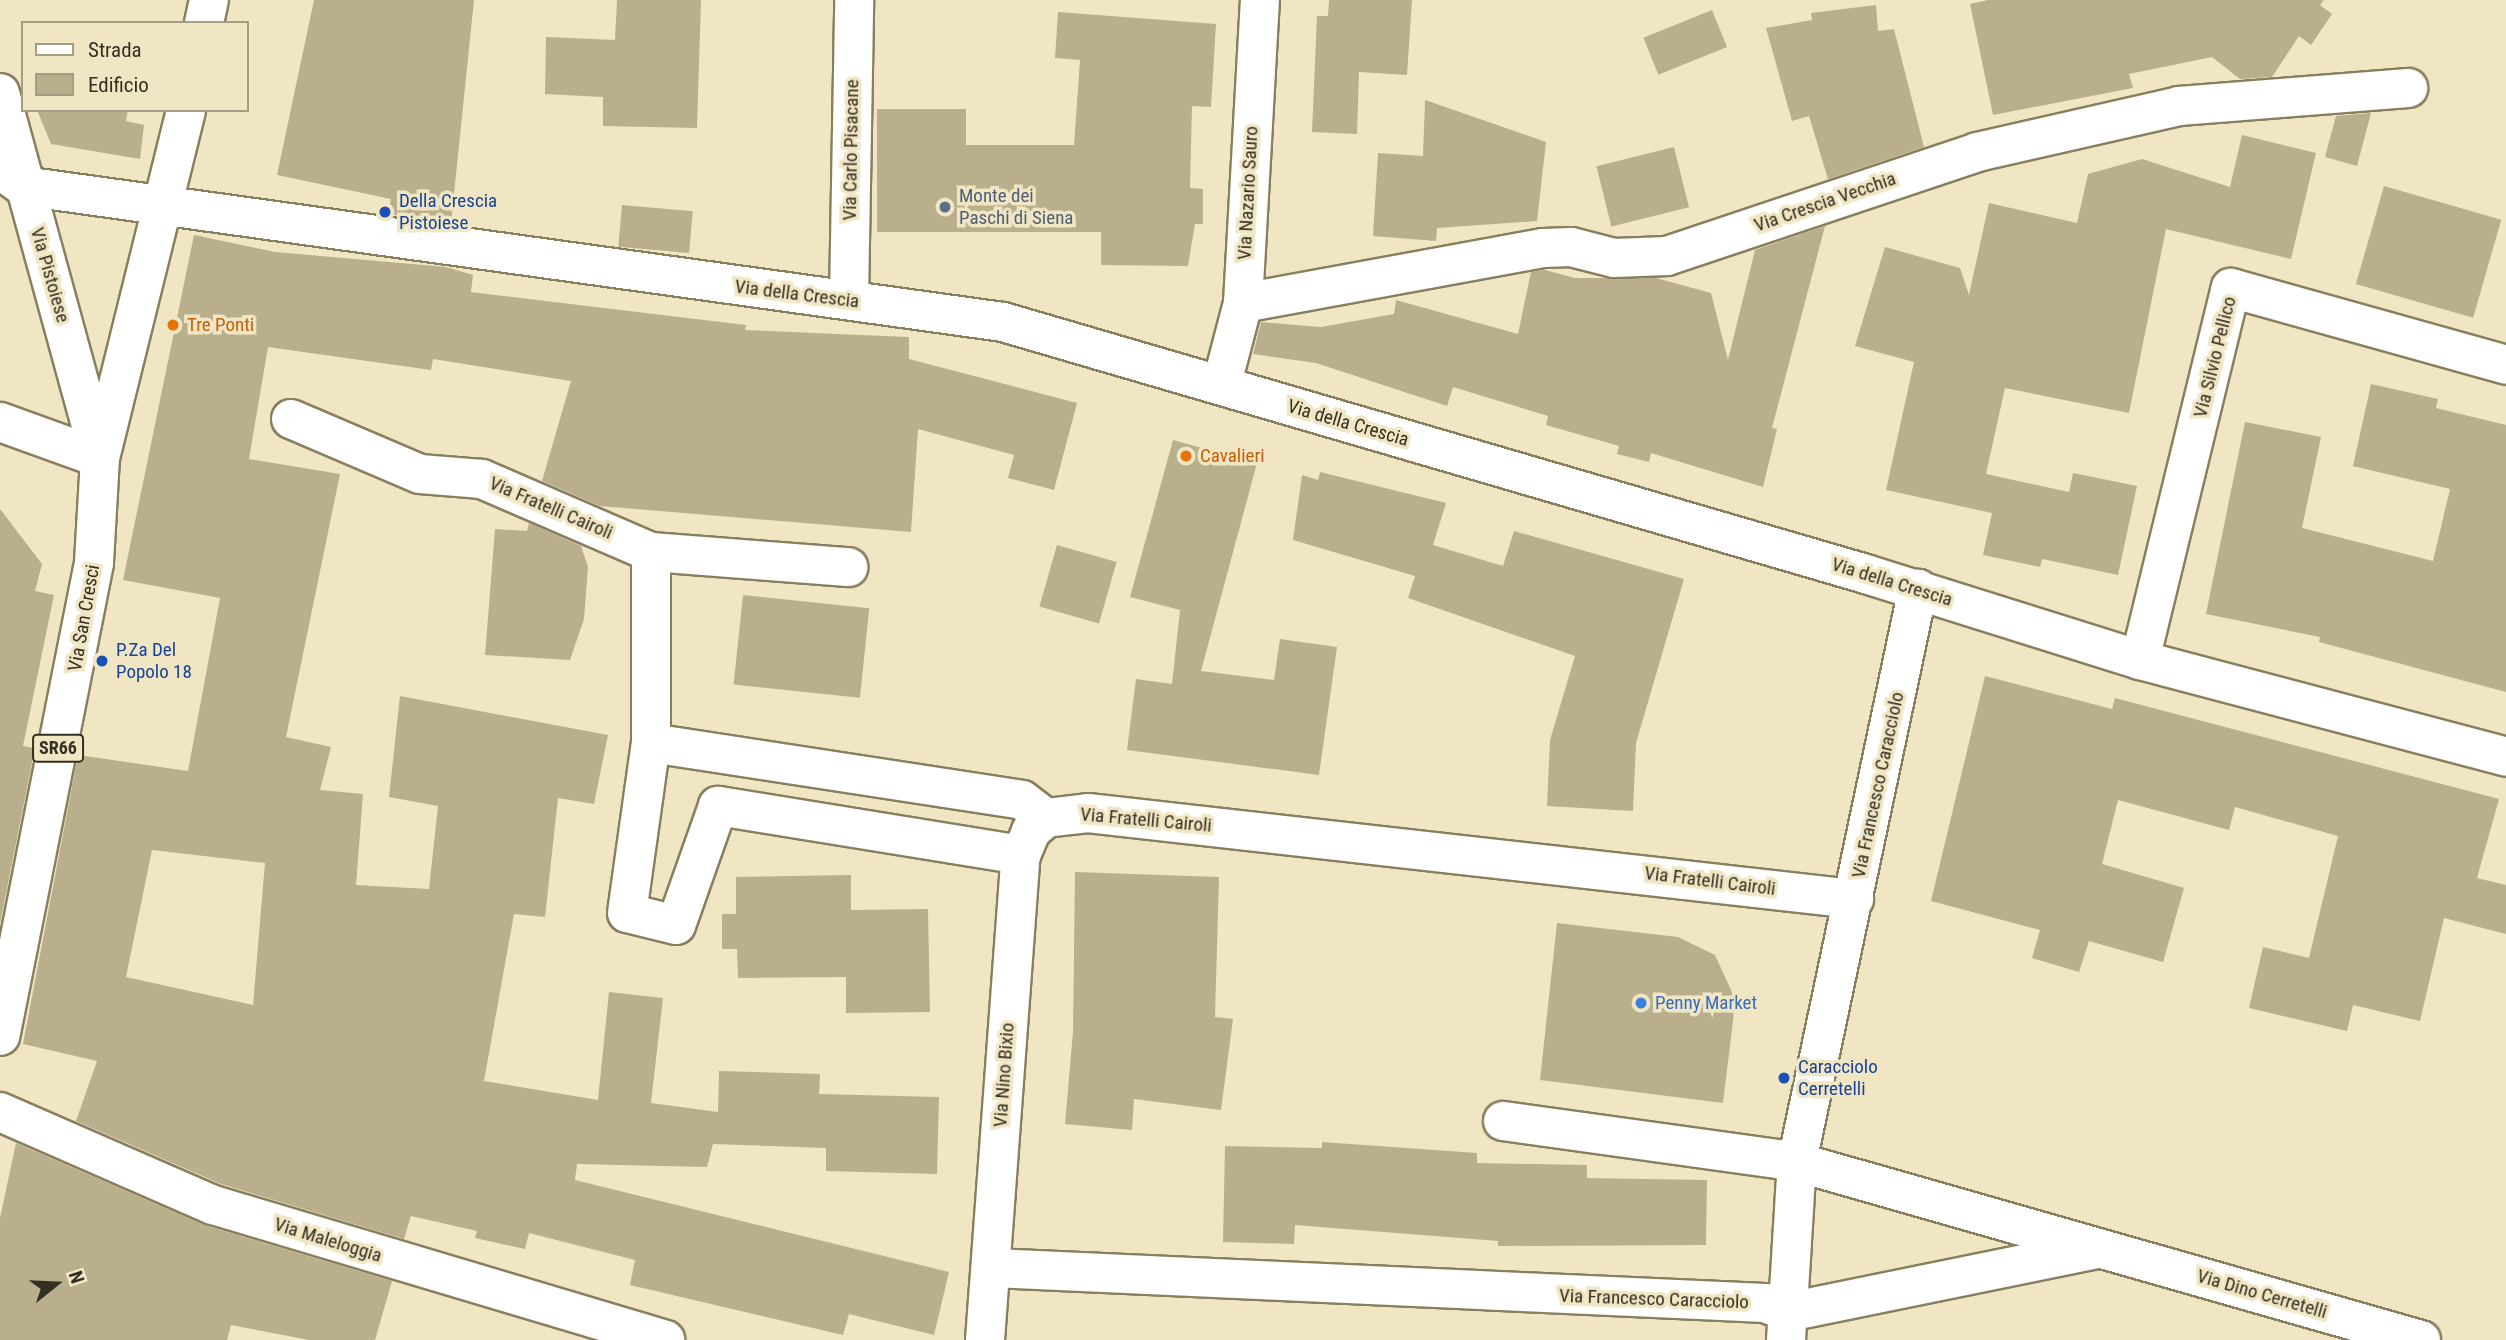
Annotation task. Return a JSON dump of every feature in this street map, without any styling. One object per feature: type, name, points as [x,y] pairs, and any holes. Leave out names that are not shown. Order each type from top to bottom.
[{"type":"street","points":[[204,21],[209,0]]},
{"type":"street","name":"Via Carlo Pisacane","points":[[849,300],[854,0]]},
{"type":"street","name":"Via Nazario Sauro","points":[[1222,383],[1244,303],[1260,0]]},
{"type":"street","name":"Via Crescia Vecchia","points":[[1244,303],[1543,248],[1571,247],[1614,258],[1667,256],[2004,145],[2179,106],[2408,88]]},
{"type":"street","name":"Via Pistoiese","points":[[0,93],[12,178],[100,457]]},
{"type":"street","name":"Via San Cresci","points":[[0,1036],[94,563],[100,457],[186,112]]},
{"type":"street","points":[[12,178],[165,202]]},
{"type":"street","name":"Via della Crescia","points":[[165,202],[645,276],[849,300],[1003,322],[1222,383],[1918,589],[2140,660],[2506,757]]},
{"type":"street","name":"Via Silvio Pellico","points":[[2140,660],[2231,288],[2506,365]]},
{"type":"street","points":[[1,418],[100,457]]},
{"type":"street","name":"Via Fratelli Cairoli","points":[[291,419],[420,474],[482,479],[651,552],[848,567]]},
{"type":"street","points":[[651,552],[651,743],[627,913],[676,925],[718,806],[1021,855]]},
{"type":"street","name":"Via Francesco Caracciolo","points":[[1787,1326],[1797,1162],[1918,589]]},
{"type":"street","points":[[651,743],[1022,800],[1046,818]]},
{"type":"street","name":"Via Fratelli Cairoli","points":[[1046,818],[1088,813],[1481,868],[1854,899]]},
{"type":"street","name":"Via Nino Bixio","points":[[985,1340],[993,1268],[1021,855],[1031,831],[1046,818]]},
{"type":"street","name":"Via Maleloggia","points":[[0,1112],[213,1205],[665,1340]]},
{"type":"street","name":"Via Dino Cerretelli","points":[[1503,1121],[1797,1162],[2421,1340]]},
{"type":"street","name":"Via Dino Cerretelli","points":[[1787,1326],[2103,1248]]},
{"type":"street","name":"Via Francesco Caracciolo","points":[[993,1268],[1765,1303],[1787,1326]]},
{"type":"building","points":[[314,0],[474,0],[451,223],[388,214],[391,199],[277,175]]},
{"type":"building","points":[[617,0],[701,0],[697,128],[603,126],[603,97],[545,94],[546,37],[615,40]]},
{"type":"building","points":[[1329,0],[1412,0],[1407,75],[1359,72],[1357,134],[1312,132],[1317,16],[1328,16]]},
{"type":"building","points":[[1988,0],[2324,0],[2320,5],[2332,14],[2311,45],[2299,36],[2272,77],[2240,79],[2212,57],[2129,74],[2133,88],[1993,115],[1970,4]]},
{"type":"building","points":[[1876,5],[1878,31],[1894,29],[1924,147],[1828,179],[1809,116],[1792,121],[1766,28],[1812,20],[1811,13]]},
{"type":"building","points":[[1712,10],[1727,47],[1658,75],[1643,38]]},
{"type":"building","points":[[1058,12],[1216,24],[1211,107],[1192,106],[1190,188],[1203,189],[1203,224],[1195,224],[1188,266],[1101,265],[1101,232],[877,232],[877,109],[966,109],[966,145],[1074,145],[1080,60],[1055,58]]},
{"type":"building","points":[[1425,100],[1546,142],[1537,221],[1437,228],[1436,241],[1373,236],[1378,153],[1423,156]]},
{"type":"building","points":[[38,112],[128,112],[126,121],[144,125],[140,159],[51,144]]},
{"type":"building","points":[[2371,113],[2357,166],[2325,157],[2336,116]]},
{"type":"building","points":[[2242,135],[2316,153],[2291,259],[2166,229],[2129,413],[2005,388],[1986,474],[2069,492],[2073,473],[2137,486],[2118,575],[2042,559],[2040,567],[1983,555],[1992,513],[1886,490],[1914,362],[1855,346],[1885,247],[1960,268],[1969,295],[1989,203],[2077,223],[2088,174],[2142,159],[2230,187]]},
{"type":"building","points":[[1674,147],[1689,207],[1611,227],[1596,166]]},
{"type":"building","points":[[2384,186],[2501,220],[2473,318],[2356,284]]},
{"type":"building","points":[[622,205],[693,211],[689,253],[618,247]]},
{"type":"building","points":[[1825,226],[1772,428],[1777,429],[1763,487],[1651,453],[1649,462],[1617,454],[1619,446],[1546,425],[1548,416],[1453,387],[1447,406],[1316,363],[1253,354],[1261,322],[1321,327],[1394,314],[1396,300],[1518,334],[1531,272],[1545,270],[1575,278],[1656,278],[1711,293],[1728,360],[1755,250]]},
{"type":"building","points":[[194,235],[275,252],[446,267],[473,275],[471,292],[746,325],[745,330],[909,337],[909,359],[1077,403],[1054,490],[1008,478],[1014,455],[918,429],[911,532],[600,506],[542,481],[571,381],[433,359],[431,370],[268,347],[249,459],[340,474],[286,737],[331,747],[320,790],[363,794],[356,885],[429,889],[438,806],[389,797],[400,696],[608,735],[594,804],[558,798],[545,917],[514,914],[484,1081],[598,1100],[609,992],[663,998],[651,1103],[718,1112],[719,1071],[820,1074],[819,1094],[939,1097],[937,1174],[826,1171],[826,1148],[713,1144],[707,1167],[577,1164],[575,1180],[949,1272],[934,1335],[849,1314],[843,1335],[630,1285],[635,1260],[529,1233],[525,1249],[475,1238],[477,1231],[411,1216],[404,1239],[221,1184],[76,1121],[97,1061],[23,1044],[78,755],[188,771],[220,598],[123,580]],"holes":[[[152,850],[265,863],[253,1005],[126,977]]]},
{"type":"building","points":[[2371,384],[2438,399],[2436,408],[2506,425],[2506,692],[2319,642],[2320,637],[2206,614],[2245,422],[2321,437],[2302,528],[2433,561],[2450,489],[2353,466]]},
{"type":"building","points":[[1173,440],[1257,463],[1201,671],[1274,680],[1280,639],[1337,647],[1319,775],[1127,750],[1136,679],[1172,684],[1180,610],[1130,597]]},
{"type":"building","points":[[1320,472],[1446,503],[1433,545],[1503,566],[1514,531],[1684,579],[1636,743],[1633,811],[1547,806],[1550,740],[1575,656],[1408,598],[1415,576],[1293,540],[1302,475],[1318,480]]},
{"type":"building","points":[[0,509],[42,564],[35,591],[54,595],[23,746],[35,748],[0,924]]},
{"type":"building","points":[[529,523],[581,546],[588,567],[584,619],[570,660],[485,655],[495,529],[527,531]]},
{"type":"building","points":[[1057,545],[1117,562],[1099,624],[1039,607]]},
{"type":"building","points":[[743,595],[869,608],[860,698],[734,685]]},
{"type":"building","points":[[1985,676],[2112,709],[2115,698],[2499,799],[2477,878],[2506,885],[2506,934],[2444,918],[2420,1021],[2353,1005],[2347,1031],[2249,1008],[2263,947],[2309,958],[2338,836],[2235,807],[2229,830],[2118,800],[2102,864],[2184,888],[2163,962],[2089,941],[2079,972],[2032,958],[2040,930],[1931,901]]},
{"type":"building","points":[[1075,872],[1219,877],[1215,1017],[1233,1019],[1221,1110],[1134,1099],[1132,1130],[1065,1124],[1073,1032]]},
{"type":"building","points":[[851,875],[851,910],[928,909],[930,1012],[846,1013],[846,977],[738,978],[737,949],[722,949],[722,914],[736,914],[736,877]]},
{"type":"building","name":"Penny Market","points":[[1557,923],[1678,937],[1715,955],[1732,992],[1734,1013],[1723,1103],[1540,1080]]},
{"type":"building","points":[[1322,1142],[1477,1153],[1477,1163],[1587,1165],[1587,1178],[1707,1180],[1706,1245],[1498,1246],[1498,1241],[1295,1225],[1294,1244],[1223,1242],[1225,1146],[1322,1148]]},
{"type":"building","points":[[16,1143],[204,1225],[392,1281],[375,1340],[309,1340],[231,1325],[227,1340],[0,1340],[0,1218]]},
{"type":"place","name":"Monte dei Paschi di Siena","points":[[945,207]]},
{"type":"place","name":"Della Crescia Pistoiese","points":[[385,212]]},
{"type":"place","name":"Tre Ponti","points":[[173,325]]},
{"type":"place","name":"Cavalieri","points":[[1186,456]]},
{"type":"place","name":"P.Za Del Popolo 18","points":[[102,661]]},
{"type":"place","name":"Penny Market","points":[[1641,1003]]},
{"type":"place","name":"Caracciolo Cerretelli","points":[[1784,1078]]}]
